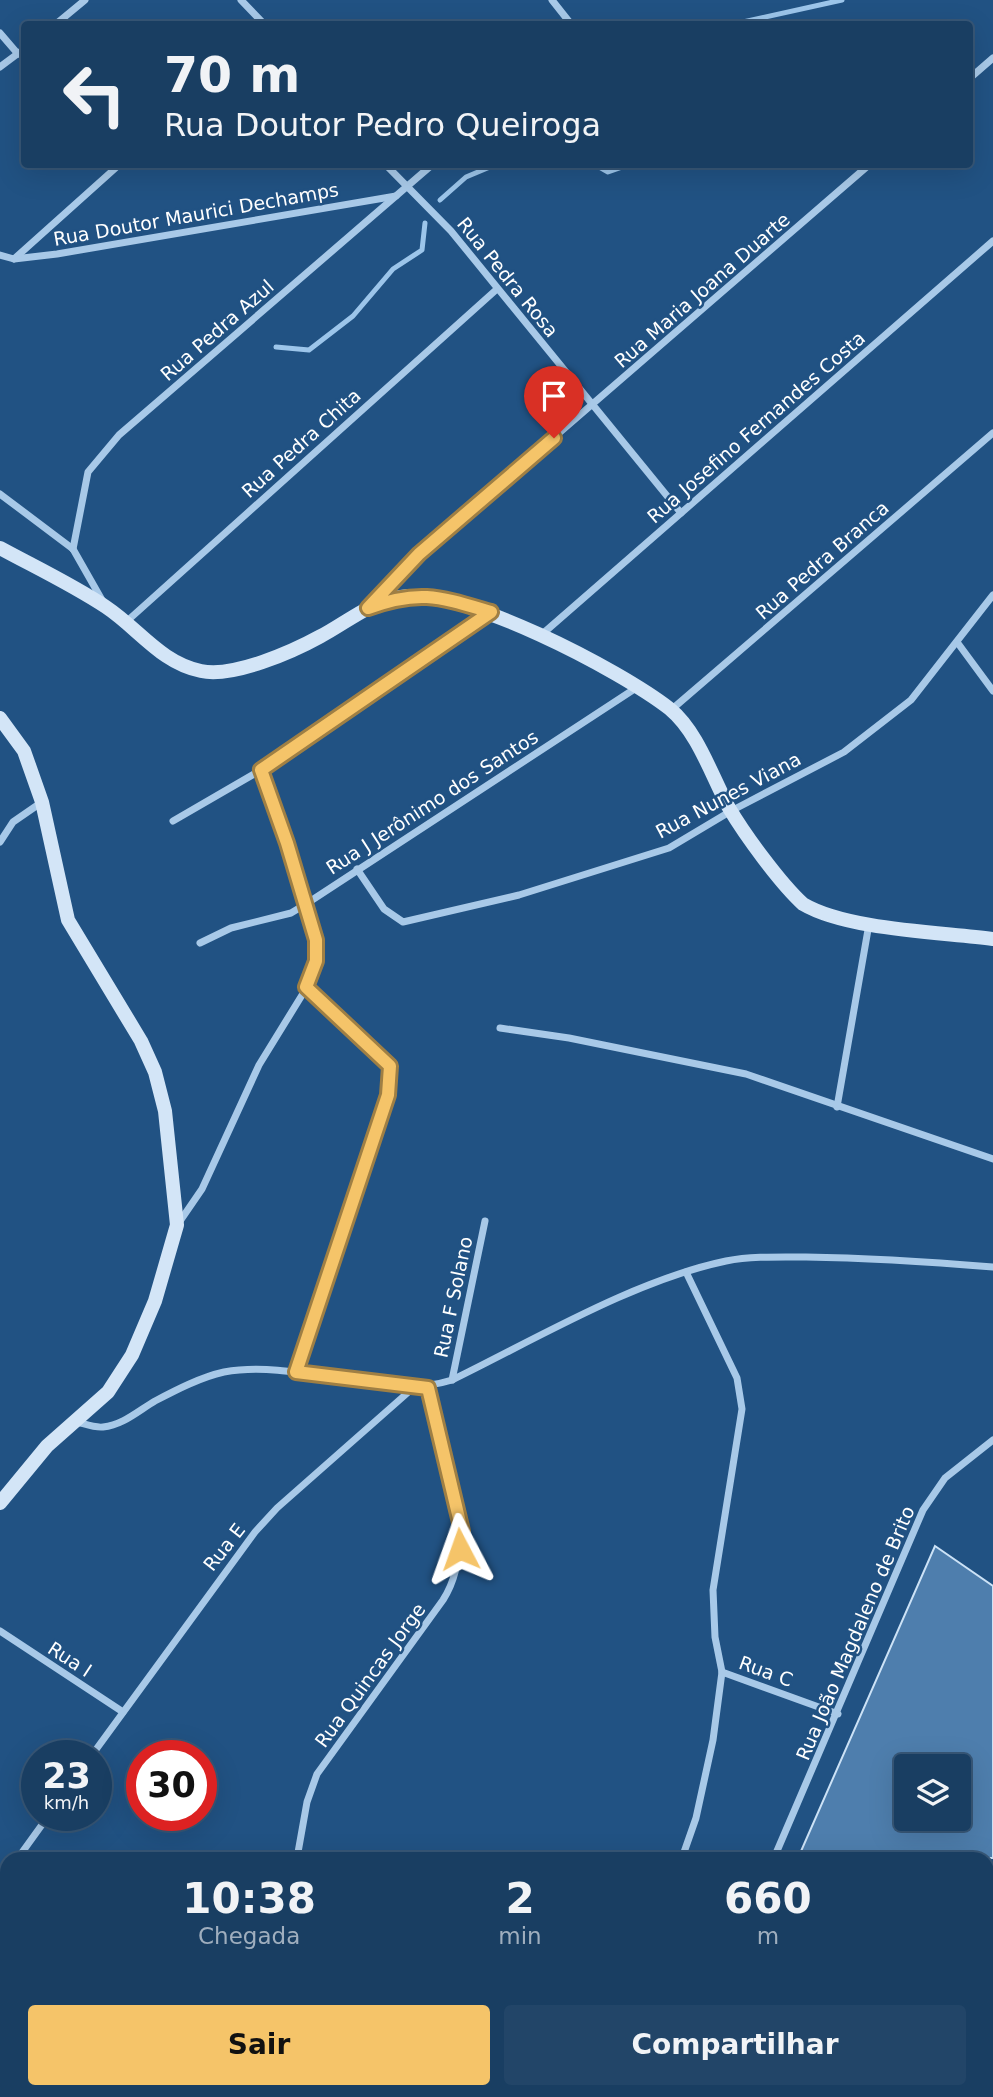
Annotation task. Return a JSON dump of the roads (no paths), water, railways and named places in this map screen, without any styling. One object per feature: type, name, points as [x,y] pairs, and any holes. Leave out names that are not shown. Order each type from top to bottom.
[{"type":"street","points":[[60,21],[85,0]]},
{"type":"street","points":[[241,0],[261,21]]},
{"type":"street","points":[[552,0],[569,21]]},
{"type":"street","points":[[0,33],[21,52],[0,66]]},
{"type":"street","points":[[973,75],[993,58]]},
{"type":"street","points":[[15,259],[116,168]]},
{"type":"street","name":"Rua Pedra Rosa","points":[[388,168],[405,189],[452,231],[681,513]]},
{"type":"street","name":"Rua Pedra Azul","points":[[73,550],[88,472],[119,435],[429,168]]},
{"type":"street","name":"Rua Maria Joana Duarte","points":[[368,608],[419,554],[865,168]]},
{"type":"street","name":"Rua Doutor Maurici Dechamps","points":[[0,256],[15,259],[398,195]]},
{"type":"street","name":"Rua Josefino Fernandes Costa","points":[[539,637],[993,241]]},
{"type":"street","name":"Rua Pedra Chita","points":[[126,622],[497,289]]},
{"type":"street","name":"Rua Pedra Branca","points":[[671,710],[989,441],[993,433]]},
{"type":"street","points":[[0,494],[73,550],[106,607]]},
{"type":"street","points":[[0,548],[106,607],[171,662],[203,672],[251,666],[319,638],[368,608],[400,597],[451,600],[491,612],[637,687],[671,710],[687,728],[731,811],[803,904],[817,912],[869,923],[993,939]]},
{"type":"street","name":"Rua Nunes Viana","points":[[357,869],[384,909],[394,918],[412,922],[519,895],[669,848],[731,811],[844,752],[882,725],[911,700],[993,595]]},
{"type":"street","points":[[173,821],[261,770],[491,612]]},
{"type":"street","points":[[957,642],[993,691]]},
{"type":"street","name":"Rua J Jerônimo dos Santos","points":[[200,943],[232,928],[291,914],[637,687]]},
{"type":"street","points":[[0,718],[24,751],[42,802],[68,920],[135,1031],[155,1072],[165,1111],[177,1225]]},
{"type":"street","points":[[0,1503],[47,1446],[77,1422],[107,1392],[132,1355],[155,1301],[177,1225],[202,1189],[253,1076],[306,987],[318,950],[306,904],[261,770]]},
{"type":"street","points":[[0,842],[13,822],[42,802]]},
{"type":"street","points":[[837,1107],[869,923]]},
{"type":"street","points":[[296,1372],[388,1095],[390,1077],[390,1066],[385,1059],[306,987]]},
{"type":"street","points":[[500,1028],[569,1038],[746,1074],[993,1159]]},
{"type":"street","name":"Rua F Solano","points":[[452,1380],[485,1221]]},
{"type":"street","points":[[77,1422],[100,1427],[120,1423],[155,1401],[224,1372],[296,1372],[428,1388],[452,1380],[598,1308],[686,1272],[728,1261],[774,1257],[860,1258],[993,1267]]},
{"type":"street","points":[[684,1852],[696,1818],[713,1740],[722,1672],[715,1637],[713,1590],[742,1409],[737,1378],[686,1272]]},
{"type":"street","name":"Rua E","points":[[103,1740],[255,1532],[277,1508],[414,1388]]},
{"type":"street","name":"Rua Quincas Jorge","points":[[297,1852],[307,1802],[317,1774],[443,1600],[459,1569],[462,1531],[428,1388]]},
{"type":"street","name":"Rua João Magdaleno de Brito","points":[[777,1852],[838,1714],[923,1510],[945,1478],[993,1440]]},
{"type":"street","name":"Rua I","points":[[0,1631],[123,1712]]},
{"type":"street","name":"Rua C","points":[[722,1672],[838,1714]]},
{"type":"street","points":[[22,1852],[37,1831]]},
{"type":"waterway","points":[[748,21],[842,0]]},
{"type":"waterway","points":[[440,200],[466,177],[487,168]]},
{"type":"waterway","points":[[601,168],[608,172],[620,168]]},
{"type":"waterway","points":[[276,347],[309,350],[353,316],[393,269],[422,250],[425,223]]}]
